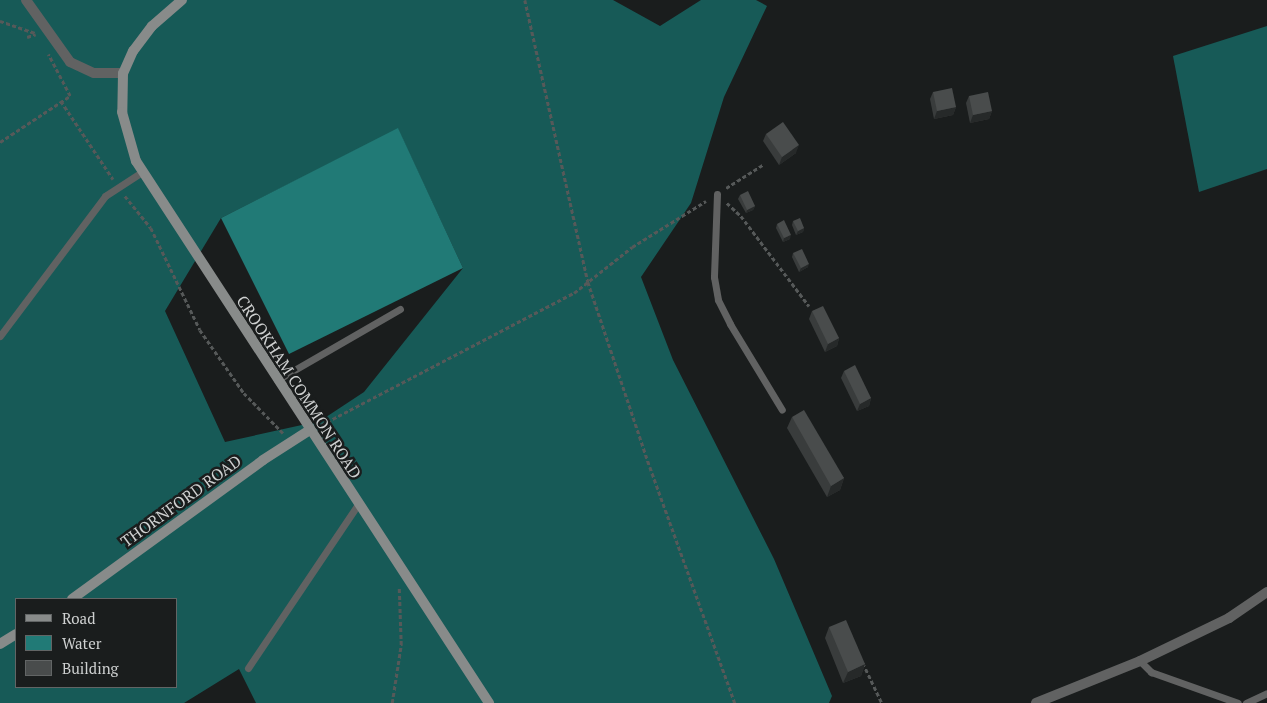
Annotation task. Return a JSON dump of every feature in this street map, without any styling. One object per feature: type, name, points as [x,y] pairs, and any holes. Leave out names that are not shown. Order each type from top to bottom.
[{"type":"street","points":[[26,0],[70,62],[94,73],[123,73],[133,51],[152,26],[182,0]]},
{"type":"street","name":"CROOKHAM COMMON ROAD","points":[[123,73],[122,112],[142,172],[490,703]]},
{"type":"street","name":"THORNFORD ROAD","points":[[73,598],[310,430]]},
{"type":"street","points":[[1036,703],[1140,661],[1229,618],[1267,592]]},
{"type":"street","points":[[0,644],[15,635]]},
{"type":"lane","points":[[0,336],[105,196],[142,172]]},
{"type":"lane","points":[[716,194],[714,277],[718,300],[730,324],[782,410]]},
{"type":"lane","points":[[277,380],[400,309]]},
{"type":"lane","points":[[248,668],[358,504]]},
{"type":"lane","points":[[1140,661],[1151,672],[1238,703]]},
{"type":"lane","points":[[1246,703],[1267,693]]},
{"type":"path","points":[[525,0],[588,282],[650,467],[735,703]]},
{"type":"path","points":[[0,21],[38,34]]},
{"type":"path","points":[[0,142],[70,96],[47,52]]},
{"type":"path","points":[[61,101],[118,187],[151,228],[206,338],[244,393],[291,442]]},
{"type":"path","points":[[310,430],[574,293],[632,247],[764,164]]},
{"type":"path","points":[[716,194],[741,216],[809,306]]},
{"type":"path","points":[[392,703],[401,645],[398,564]]},
{"type":"path","points":[[862,660],[882,703]]},
{"type":"shaded area","points":[[0,0],[613,0],[660,26],[701,0],[756,0],[767,6],[724,97],[691,203],[641,277],[673,360],[774,559],[832,696],[829,703],[256,703],[239,669],[184,703],[0,703]],"holes":[[[398,129],[463,268],[364,392],[320,421],[225,442],[165,311],[221,218]]]},
{"type":"shaded area","points":[[1267,26],[1267,169],[1199,192],[1173,56]]},
{"type":"water","points":[[398,128],[463,268],[289,354],[221,218]]},
{"type":"building","points":[[952,88],[956,107],[937,111],[933,92]]},
{"type":"building","points":[[988,92],[992,111],[973,115],[969,96]]},
{"type":"building","points":[[783,122],[799,145],[782,157],[766,134]]},
{"type":"building","points":[[748,191],[755,206],[747,210],[740,195]]},
{"type":"building","points":[[800,218],[804,228],[798,231],[793,221]]},
{"type":"building","points":[[784,220],[791,235],[784,238],[777,224]]},
{"type":"building","points":[[802,249],[809,264],[801,268],[793,253]]},
{"type":"building","points":[[823,306],[839,338],[828,344],[812,311]]},
{"type":"building","points":[[855,365],[871,398],[860,404],[844,371]]},
{"type":"building","points":[[804,410],[844,478],[831,486],[792,417]]},
{"type":"building","points":[[846,620],[865,664],[848,672],[829,627]]}]
